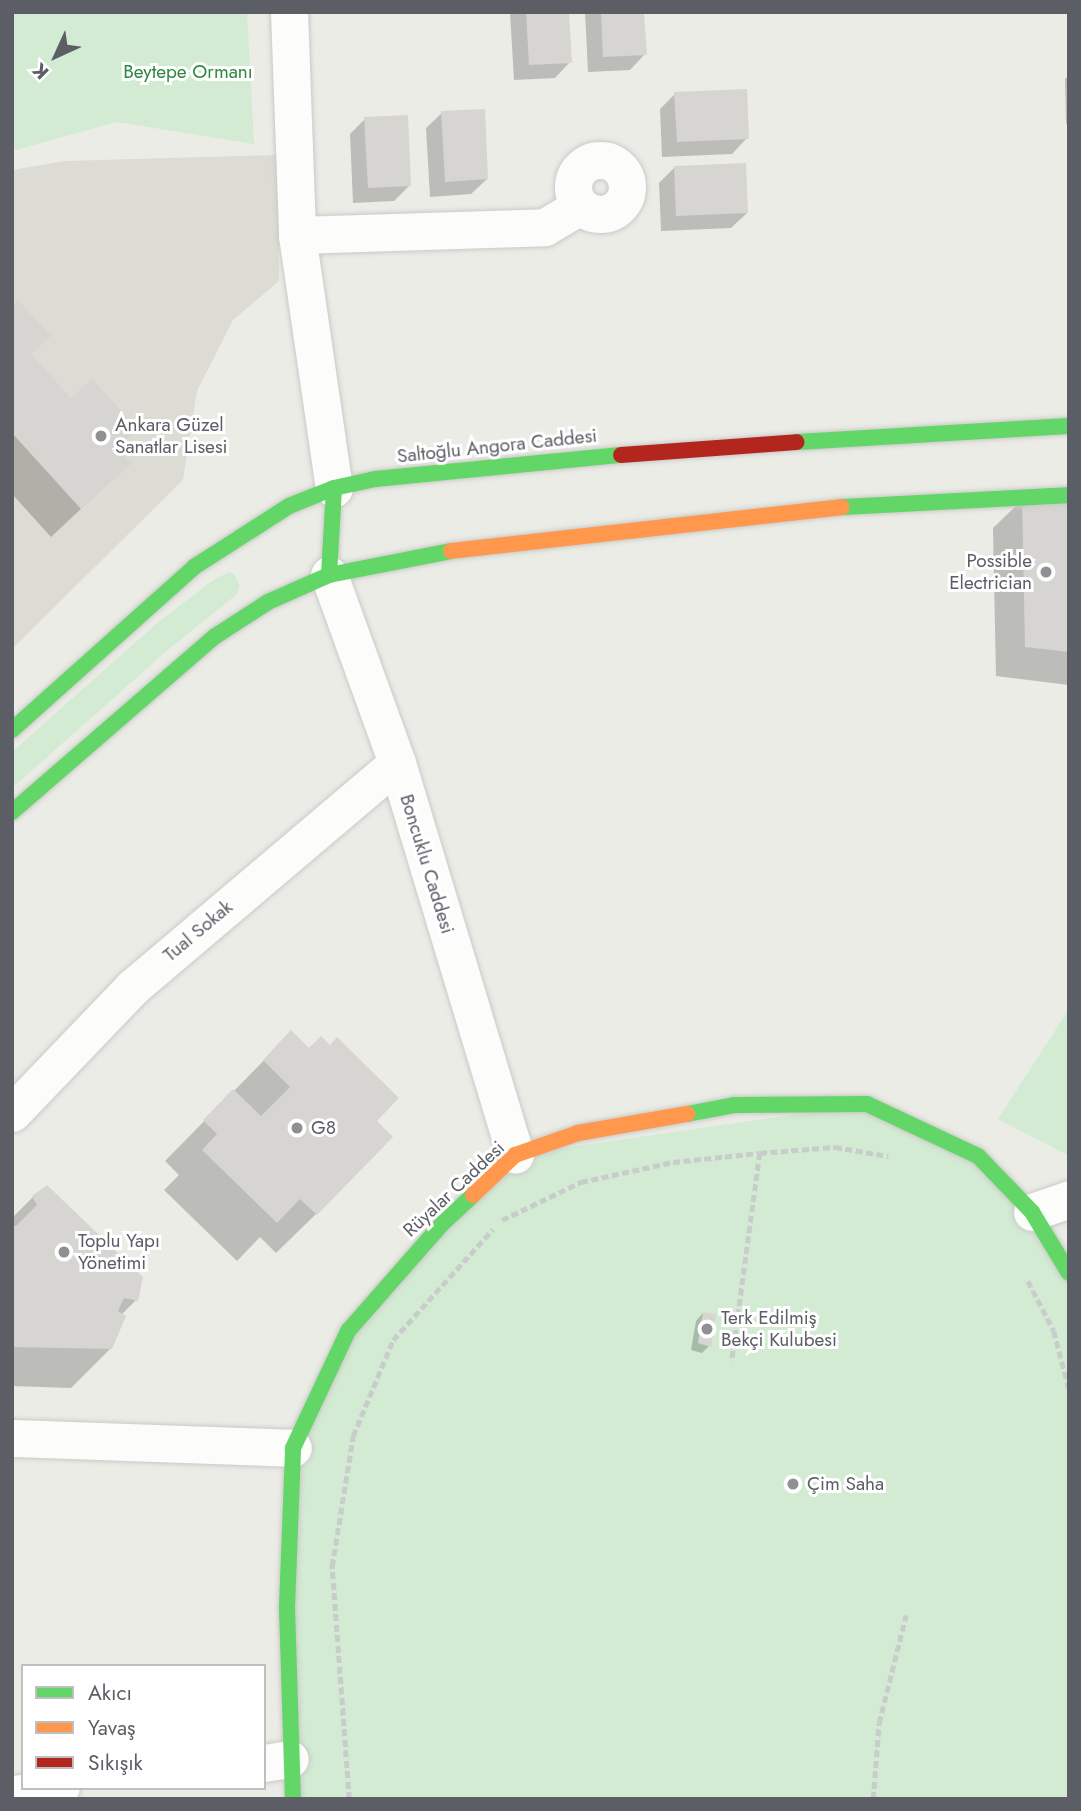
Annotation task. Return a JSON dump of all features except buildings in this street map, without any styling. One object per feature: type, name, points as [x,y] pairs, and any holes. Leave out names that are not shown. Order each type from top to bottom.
[{"type":"street","points":[[289,12],[298,235],[334,488],[329,575]]},
{"type":"street","points":[[298,235],[545,227],[580,206]]},
{"type":"street","name":"Saltoğlu Angora Caddesi","points":[[12,730],[194,567],[289,506],[334,488],[375,479],[677,449],[1069,426]]},
{"type":"street","points":[[12,812],[214,637],[268,602],[329,575],[465,548],[579,534],[842,507],[1069,495]]},
{"type":"street","name":"Boncuklu Caddesi","points":[[329,575],[397,763],[515,1156]]},
{"type":"street","name":"Tual Sokak","points":[[12,1113],[133,987],[397,763]]},
{"type":"street","name":"Rüyalar Caddesi","points":[[293,1799],[277,1761],[287,1607],[293,1448],[348,1331],[442,1224],[515,1156],[578,1133],[735,1105],[867,1104],[978,1156],[1032,1212],[1069,1273]]},
{"type":"street","points":[[1032,1212],[1069,1199]]},
{"type":"street","points":[[12,1438],[293,1448]]},
{"type":"street","points":[[12,1794],[45,1790]]},
{"type":"path","points":[[349,1799],[332,1566],[353,1436],[393,1340],[504,1218],[581,1182],[673,1162],[835,1147],[897,1158]]},
{"type":"path","points":[[732,1361],[760,1153]]},
{"type":"path","points":[[1024,1274],[1054,1331],[1069,1389]]},
{"type":"path","points":[[873,1799],[879,1723],[906,1615]]},
{"type":"shaded area","name":"Ankara Güzel Sanatlar Lisesi","points":[[278,155],[279,281],[233,320],[197,391],[183,480],[12,649],[12,170],[65,161]]},
{"type":"green space","name":"Beytepe Ormanı","points":[[12,12],[247,12],[254,144],[117,122],[12,151]]},
{"type":"green space","points":[[229,572],[234,574],[240,586],[237,594],[170,648],[12,788],[12,752],[156,624],[212,581]]},
{"type":"green space","points":[[1069,1009],[1069,1156],[998,1119]]},
{"type":"green space","points":[[867,1104],[978,1156],[1069,1273],[1069,1799],[293,1799],[293,1448],[348,1331],[515,1155]]},
{"type":"traffic: fast","points":[[797,442],[1069,426]]},
{"type":"traffic: fast","points":[[12,730],[194,567],[289,506],[334,488],[375,479],[621,455]]},
{"type":"traffic: fast","points":[[329,575],[334,488]]},
{"type":"traffic: fast","points":[[842,507],[1069,495]]},
{"type":"traffic: fast","points":[[12,812],[214,637],[268,602],[329,575],[451,551]]},
{"type":"traffic: fast","points":[[687,1114],[735,1105],[867,1104],[978,1156],[1032,1212],[1069,1273]]},
{"type":"traffic: fast","points":[[293,1799],[287,1607],[293,1448],[348,1331],[442,1224],[473,1195]]},
{"type":"traffic: slow","points":[[451,551],[842,507]]},
{"type":"traffic: slow","points":[[473,1195],[515,1155],[578,1133],[687,1114]]},
{"type":"traffic: jam","points":[[621,455],[797,442]]},
{"type":"place","name":"Ankara Güzel Sanatlar Lisesi","points":[[101,436]]},
{"type":"place","name":"Possible Electrician","points":[[1046,572]]},
{"type":"place","name":"G8","points":[[297,1128]]},
{"type":"place","name":"Toplu Yapı Yönetimi","points":[[64,1252]]},
{"type":"place","name":"Terk Edilmiş Bekçi Kulubesi","points":[[707,1329]]},
{"type":"place","name":"Çim Saha","points":[[793,1484]]}]
